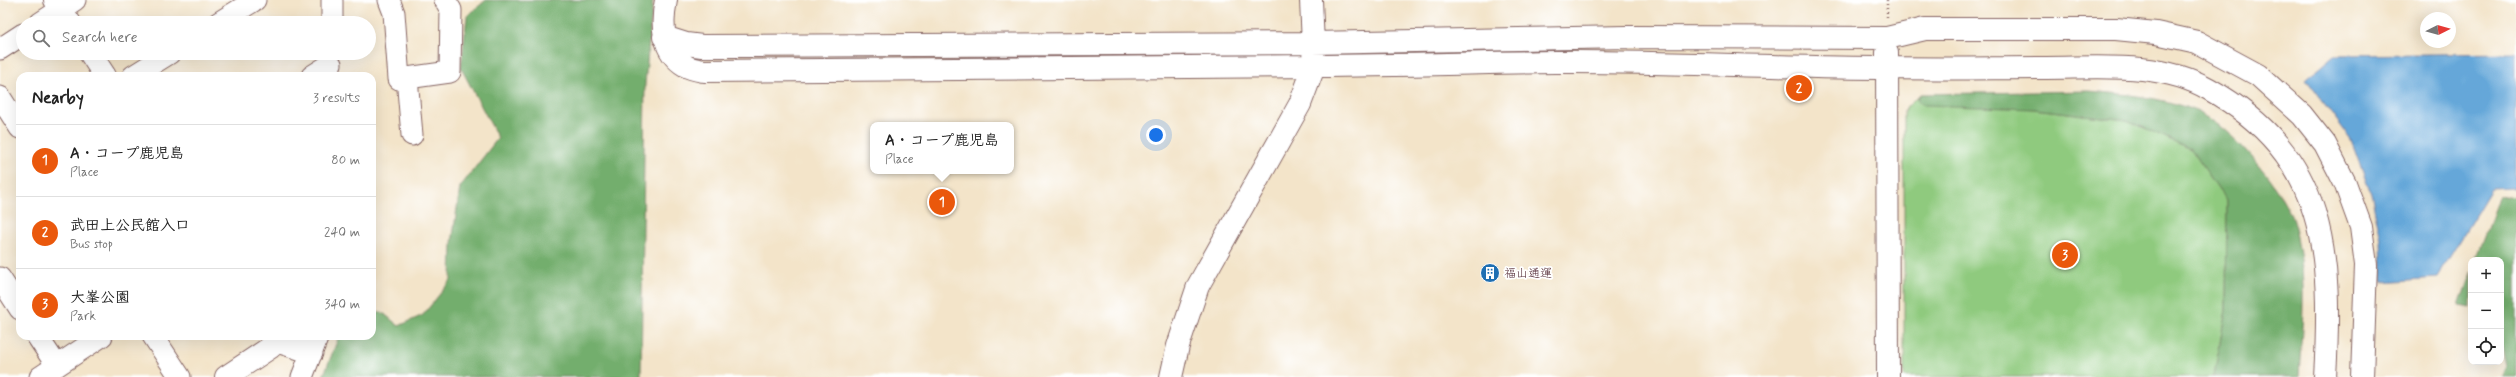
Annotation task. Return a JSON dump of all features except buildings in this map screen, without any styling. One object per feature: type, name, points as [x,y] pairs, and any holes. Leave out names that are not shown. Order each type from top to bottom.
[{"type":"street","points":[[229,16],[255,0]]},
{"type":"street","points":[[332,0],[332,16]]},
{"type":"street","points":[[390,0],[394,13],[399,79],[450,72],[451,10],[446,0]]},
{"type":"street","points":[[666,0],[662,18],[664,37],[669,50],[686,66],[704,71],[1314,66],[1560,62],[1887,68],[2119,68],[2168,72],[2205,86],[2227,101],[2274,139],[2309,193],[2320,231],[2327,276],[2329,311],[2325,377]]},
{"type":"street","points":[[1171,377],[1178,346],[1198,286],[1300,104],[1314,66],[1311,0]]},
{"type":"street","points":[[52,16],[65,8]]},
{"type":"street","points":[[664,37],[686,44],[702,46],[1312,43],[1627,37],[1887,38],[1925,29],[2116,29],[2197,42],[2258,76],[2302,115],[2325,144],[2345,183],[2361,227],[2366,265],[2362,377]]},
{"type":"street","points":[[1887,38],[1888,377]]},
{"type":"street","points":[[0,49],[16,39]]},
{"type":"street","points":[[95,60],[102,72]]},
{"type":"street","points":[[139,72],[159,60]]},
{"type":"street","points":[[318,72],[331,64]]},
{"type":"street","points":[[407,78],[412,135]]},
{"type":"street","points":[[0,97],[16,122]]},
{"type":"street","points":[[0,278],[16,303]]},
{"type":"street","points":[[39,340],[49,371],[96,340]]},
{"type":"street","points":[[156,340],[180,377]]},
{"type":"street","points":[[226,377],[271,348],[273,340]]},
{"type":"street","points":[[288,340],[315,344],[302,377]]},
{"type":"green space","points":[[486,0],[653,0],[645,84],[641,377],[323,377],[337,340],[376,340],[376,312],[382,312],[399,326],[423,315],[451,280],[452,243],[460,187],[498,138],[461,68],[467,16]]},
{"type":"green space","points":[[2089,91],[2157,99],[2196,111],[2224,129],[2252,157],[2265,173],[2276,188],[2292,218],[2300,254],[2303,303],[2299,377],[2214,377],[2226,309],[2227,201],[2191,149],[2127,120],[2034,109],[1924,105],[1917,100],[1920,94]]},
{"type":"green space","points":[[1920,94],[1917,100],[2034,109],[2127,120],[2191,149],[2227,201],[2226,309],[2214,377],[1904,377],[1904,110]]},
{"type":"green space","points":[[2516,196],[2516,377],[2501,377],[2506,367],[2504,357],[2504,257],[2476,257],[2498,198]]},
{"type":"green space","points":[[2468,280],[2468,308],[2459,306]]},
{"type":"water","points":[[2516,53],[2516,188],[2491,189],[2437,278],[2382,282],[2381,239],[2371,194],[2350,138],[2306,79],[2334,55]]},
{"type":"place","name":"武田上公民館入口","points":[[1799,88]]},
{"type":"place","name":"A・コープ鹿児島","points":[[942,202]]},
{"type":"place","name":"大峯公園","points":[[2065,255]]},
{"type":"place","name":"福山通運","points":[[1490,273]]}]
